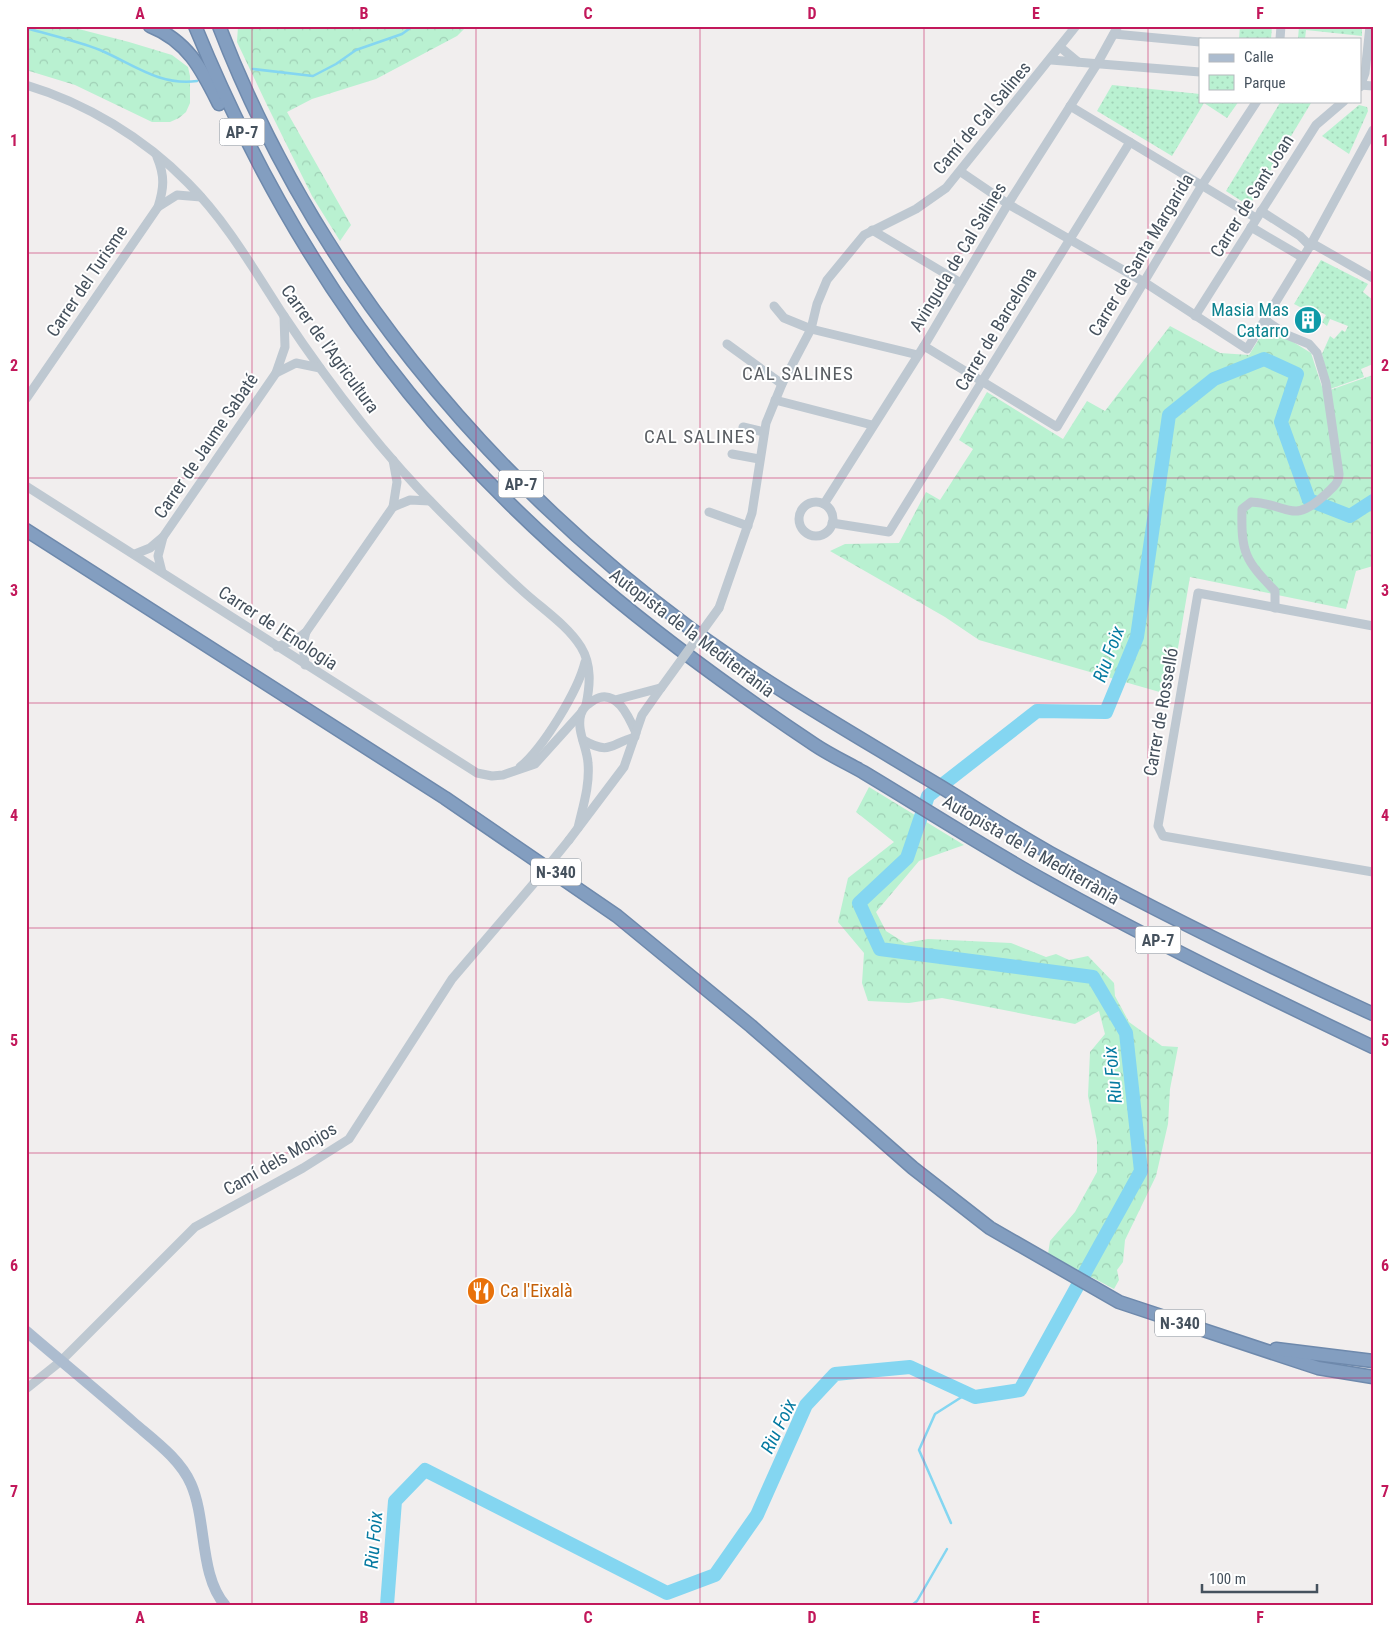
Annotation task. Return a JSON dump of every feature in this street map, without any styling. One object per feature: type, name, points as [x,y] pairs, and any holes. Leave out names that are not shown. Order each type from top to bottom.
[{"type":"highway","points":[[150,26],[174,39],[198,63],[252,171],[297,233]]},
{"type":"highway","name":"Autopista de la Mediterrània","points":[[195,26],[240,130],[297,233],[361,331],[409,393],[461,453],[528,522],[610,594],[685,652],[817,746],[948,824],[1052,885],[1233,980],[1373,1047]]},
{"type":"highway","name":"Autopista de la Mediterrània","points":[[219,26],[264,129],[321,231],[363,295],[410,358],[483,445],[565,527],[623,576],[692,630],[731,657],[1049,852],[1252,958],[1373,1014]]},
{"type":"highway","name":"N-340","points":[[26,530],[445,798],[562,876],[617,916],[686,972],[913,1168],[990,1228],[1119,1302],[1256,1348],[1373,1370]]},
{"type":"highway","points":[[1256,1348],[1297,1350],[1373,1361]]},
{"type":"highway","points":[[1256,1348],[1318,1368],[1373,1377]]},
{"type":"main road","points":[[26,1331],[146,1434],[180,1466],[191,1482],[196,1497],[210,1573],[215,1590],[224,1605]]},
{"type":"street","name":"Camí de Cal Salines","points":[[535,882],[624,767],[642,715],[719,608],[748,526],[755,500],[764,432],[782,384],[811,328],[816,304],[827,280],[858,241],[872,230],[935,196],[961,172],[1076,26]]},
{"type":"street","points":[[1362,80],[1370,26]]},
{"type":"street","points":[[1116,30],[1199,42]]},
{"type":"street","name":"Avinguda de Cal Salines","points":[[824,504],[872,425],[924,346],[1008,204],[1097,64],[1116,30]]},
{"type":"street","points":[[1060,46],[1078,62]]},
{"type":"street","points":[[1051,60],[1199,72]]},
{"type":"street","name":"Carrer de l'Agricultura","points":[[26,85],[98,115],[156,154],[201,197],[238,244],[320,368],[393,460],[430,501],[491,562],[567,630],[581,646],[591,676],[583,709]]},
{"type":"street","points":[[26,93],[41,90]]},
{"type":"street","name":"Carrer de Santa Margarida","points":[[984,381],[1056,427],[1202,185],[1256,102]]},
{"type":"street","name":"Carrer de Sant Joan","points":[[1195,316],[1316,125],[1343,102]]},
{"type":"street","points":[[1070,106],[1202,185],[1300,236],[1310,246]]},
{"type":"street","points":[[961,172],[1008,204],[1144,282],[1247,349],[1310,246],[1373,130]]},
{"type":"street","name":"Carrer de Barcelona","points":[[832,523],[889,532],[1130,142]]},
{"type":"street","name":"Carrer del Turisme","points":[[26,399],[158,207],[164,190],[164,178],[156,154]]},
{"type":"street","name":"Carrer del Turisme","points":[[158,207],[177,195],[201,197]]},
{"type":"street","points":[[1251,227],[1302,257]]},
{"type":"street","points":[[872,230],[961,283]]},
{"type":"street","points":[[1310,246],[1315,245],[1373,278]]},
{"type":"street","points":[[774,306],[784,318],[811,328],[918,355]]},
{"type":"street","name":"Carrer de Jaume Sabaté","points":[[135,554],[150,548],[163,537],[276,373],[284,347],[284,316]]},
{"type":"street","points":[[1265,320],[1287,335],[1308,344],[1320,359],[1329,402],[1339,478],[1317,502],[1305,511],[1296,512],[1251,502],[1242,509],[1242,535],[1246,556],[1275,591],[1275,608],[1373,626]]},
{"type":"street","points":[[727,344],[782,384]]},
{"type":"street","points":[[924,346],[984,381]]},
{"type":"street","name":"Carrer de Jaume Sabaté","points":[[276,373],[296,363],[320,368]]},
{"type":"street","points":[[775,400],[872,425]]},
{"type":"street","points":[[743,426],[764,432]]},
{"type":"street","points":[[732,454],[759,459]]},
{"type":"street","points":[[277,647],[297,639],[306,632],[393,507],[397,482],[393,460]]},
{"type":"street","name":"Carrer de l'Enologia","points":[[26,486],[135,554],[304,665],[477,773],[492,776],[535,764],[583,709]]},
{"type":"street","points":[[393,507],[410,500],[430,501]]},
{"type":"street","points":[[811,503],[824,504],[832,516],[829,530],[815,536],[808,534],[799,523],[799,517],[805,506],[811,503]]},
{"type":"street","points":[[709,512],[748,526]]},
{"type":"street","name":"Carrer de Jaume Sabaté","points":[[162,572],[158,556],[163,537]]},
{"type":"street","name":"Carrer de Rosselló","points":[[1275,608],[1198,593],[1158,826],[1163,836],[1373,872]]},
{"type":"street","points":[[304,665],[303,644],[306,632]]},
{"type":"street","points":[[518,769],[533,754],[576,689],[585,662]]},
{"type":"street","points":[[615,700],[661,688]]},
{"type":"street","points":[[578,828],[589,784],[588,762],[579,724],[583,709],[598,698],[607,697],[623,706],[635,735],[611,748],[593,746],[583,740]]},
{"type":"street","name":"Camí dels Monjos","points":[[26,1389],[61,1361],[195,1227],[311,1164],[349,1139],[452,979],[535,882]]},
{"type":"green space","points":[[26,26],[67,26],[172,55],[188,67],[190,103],[186,112],[170,122],[152,122],[75,85],[26,70]]},
{"type":"green space","points":[[238,26],[467,26],[457,36],[376,79],[312,99],[287,112],[351,225],[340,241],[312,196],[237,42]]},
{"type":"green space","points":[[1240,26],[1272,26],[1271,38],[1239,38]]},
{"type":"green space","points":[[1299,26],[1362,26],[1362,36],[1306,30],[1305,38],[1298,38]]},
{"type":"green space","points":[[1112,85],[1199,94],[1199,102],[1238,102],[1227,118],[1204,103],[1172,156],[1097,111]]},
{"type":"green space","points":[[1280,102],[1311,103],[1249,206],[1226,191]]},
{"type":"green space","points":[[1359,105],[1367,107],[1368,111],[1349,154],[1322,136]]},
{"type":"green space","points":[[1321,260],[1368,284],[1363,292],[1373,300],[1373,364],[1361,369],[1364,377],[1330,389],[1322,354],[1330,336],[1334,339],[1342,330],[1345,332],[1348,326],[1330,319],[1327,326],[1322,322],[1326,315],[1312,308],[1310,312],[1294,304]]},
{"type":"green space","points":[[1170,326],[1220,353],[1249,355],[1267,326],[1311,353],[1323,390],[1330,390],[1373,375],[1373,566],[1356,571],[1346,609],[1190,577],[1170,695],[979,640],[945,617],[830,551],[845,544],[899,543],[926,492],[940,500],[973,449],[959,440],[987,392],[1063,439],[1087,401],[1105,411]]},
{"type":"green space","points":[[869,787],[964,845],[919,861],[876,912],[886,931],[905,943],[928,939],[1011,943],[1046,957],[1056,954],[1069,960],[1088,956],[1114,983],[1115,996],[1129,1022],[1162,1046],[1178,1047],[1170,1089],[1168,1124],[1156,1176],[1125,1240],[1123,1262],[1117,1270],[1119,1280],[1114,1289],[1048,1254],[1050,1241],[1075,1212],[1097,1172],[1097,1141],[1088,1096],[1090,1052],[1105,1034],[1099,1011],[1075,1024],[942,998],[909,1003],[868,1001],[862,983],[864,953],[838,922],[848,878],[894,842],[856,812]]},
{"type":"waterway","points":[[253,69],[313,76],[336,64],[356,50],[402,34],[413,26]]},
{"type":"waterway","points":[[26,28],[100,50],[158,77],[183,82],[197,81]]},
{"type":"waterway","name":"Riu Foix","points":[[387,1605],[395,1501],[425,1470],[667,1593],[715,1575],[757,1515],[806,1405],[835,1374],[910,1367],[975,1397],[1020,1390],[1141,1171],[1126,1033],[1093,977],[880,949],[859,903],[907,858],[928,796],[1037,711],[1106,712],[1137,637],[1169,415],[1214,379],[1264,359],[1297,374],[1281,422],[1309,500],[1350,516],[1373,501]]},
{"type":"waterway","points":[[951,1523],[919,1450],[935,1414],[968,1393]]},
{"type":"waterway","points":[[912,1605],[917,1601],[947,1549]]},
{"type":"place","name":"Masia Mas Catarro","points":[[1308,320]]},
{"type":"place","name":"Ca l'Eixalà","points":[[481,1291]]},
{"type":"district","name":"CAL SALINES","points":[[798,373]]},
{"type":"district","name":"CAL SALINES","points":[[700,436]]}]
